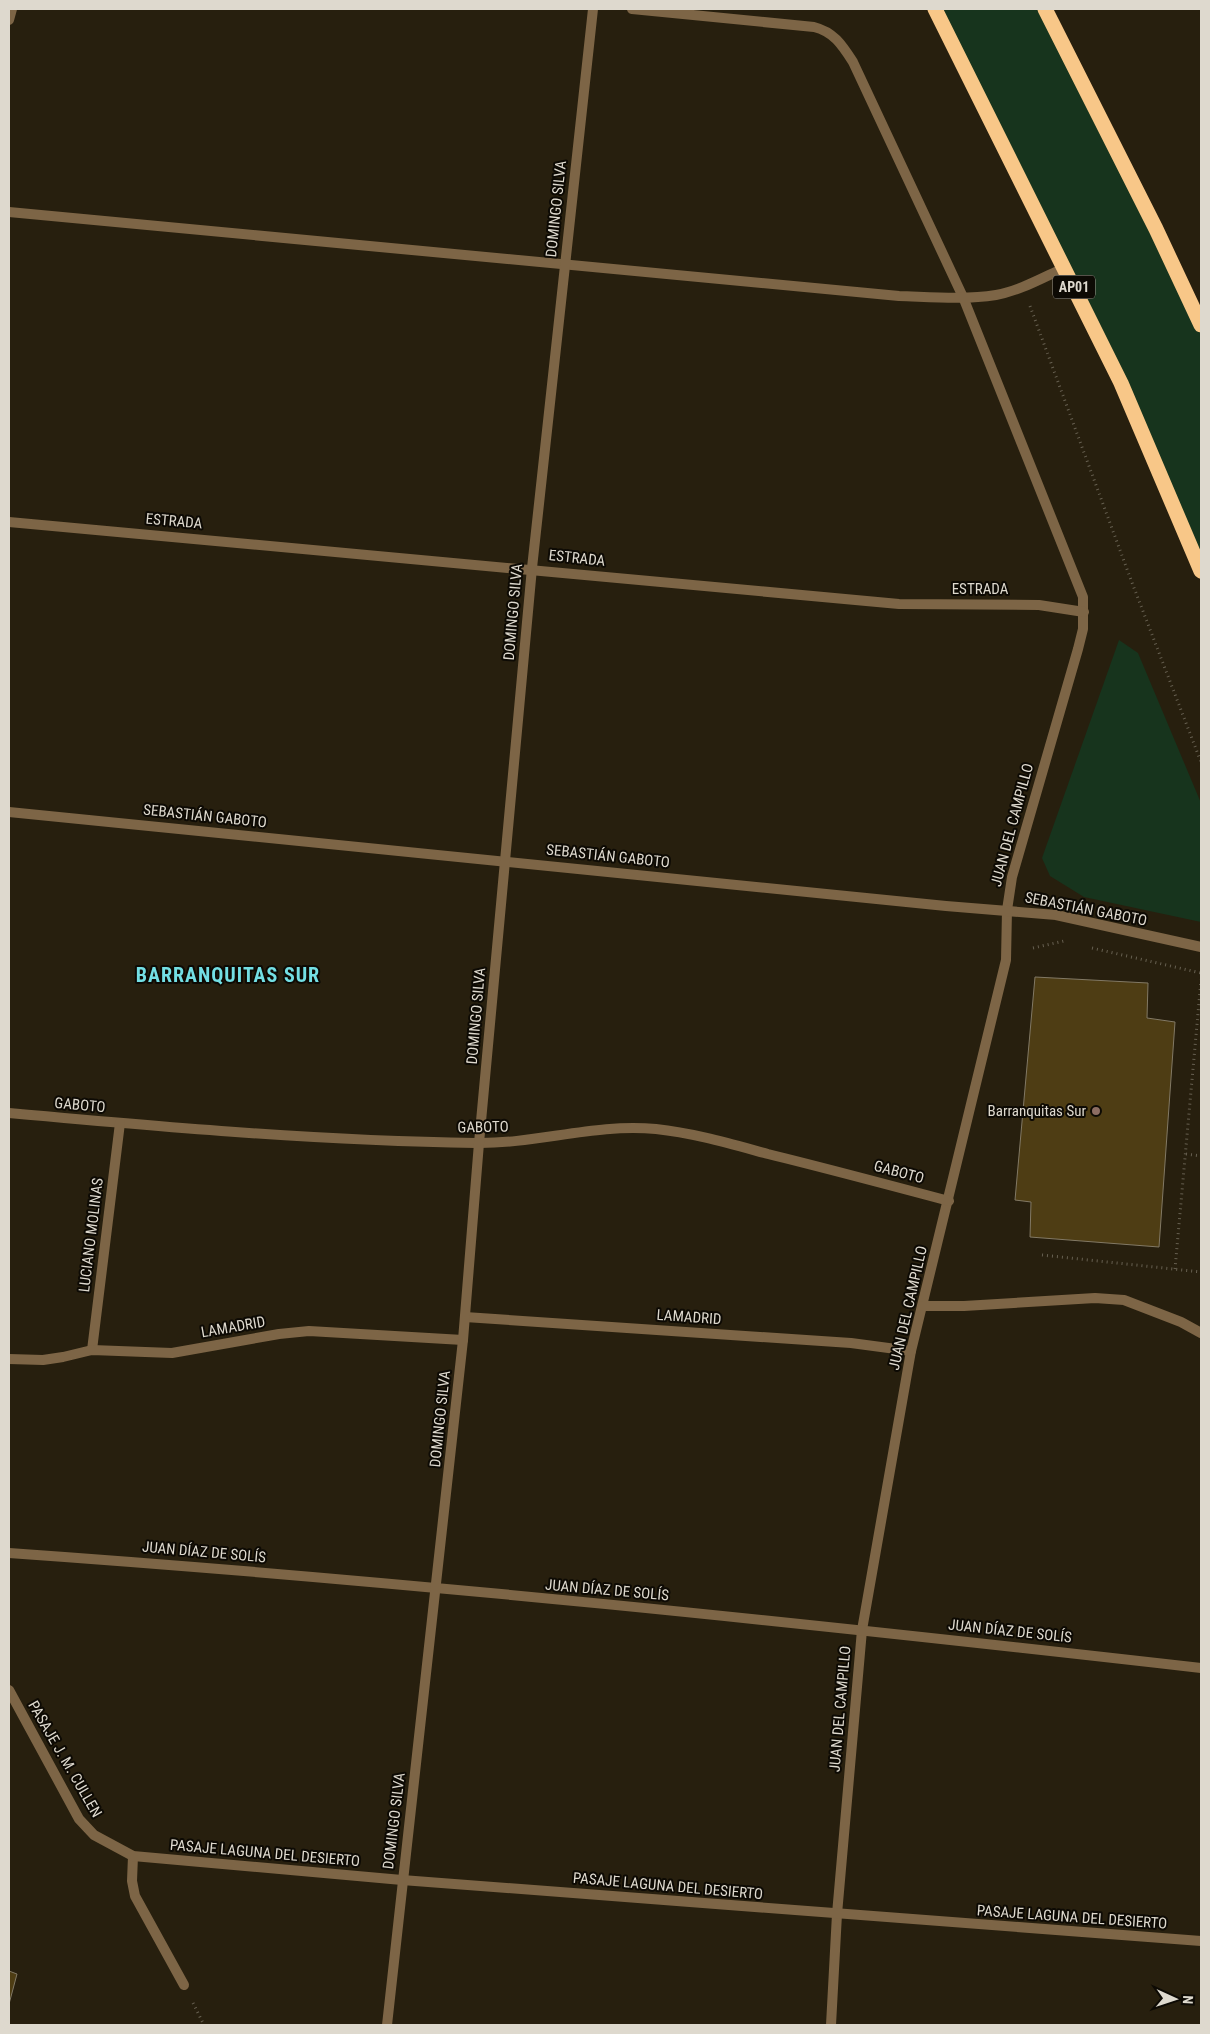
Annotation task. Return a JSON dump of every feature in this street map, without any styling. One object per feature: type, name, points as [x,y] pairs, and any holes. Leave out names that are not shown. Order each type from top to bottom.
[{"type":"highway","name":"AP01","points":[[935,9],[1121,383],[1201,571]]},
{"type":"highway","points":[[1045,9],[1156,229],[1201,325]]},
{"type":"street","points":[[9,20],[12,9]]},
{"type":"street","name":"DOMINGO SILVA","points":[[388,2025],[402,1880],[463,1340],[479,1143],[532,568],[593,9]]},
{"type":"street","name":"JUAN DEL CAMPILLO","points":[[632,9],[814,27],[824,30],[838,39],[853,62],[963,297],[1080,585],[1083,597],[1083,629],[1019,847],[1007,910],[1006,960],[949,1201],[911,1351],[862,1630],[837,1914],[831,2025]]},
{"type":"street","points":[[9,212],[899,296],[963,297],[997,295],[1023,287],[1064,268]]},
{"type":"street","name":"ESTRADA","points":[[9,522],[532,568],[899,604],[1039,605],[1084,612]]},
{"type":"street","name":"SEBASTIÁN GABOTO","points":[[9,812],[505,860],[946,906],[1056,915],[1201,948]]},
{"type":"street","name":"GABOTO","points":[[9,1113],[120,1123],[388,1140],[479,1143],[534,1139],[600,1128],[677,1131],[949,1201]]},
{"type":"street","name":"LUCIANO MOLINAS","points":[[92,1350],[120,1123]]},
{"type":"street","points":[[923,1306],[964,1306],[1095,1298],[1124,1300],[1182,1322],[1201,1333]]},
{"type":"street","name":"LAMADRID","points":[[465,1317],[850,1343],[911,1351]]},
{"type":"street","name":"LAMADRID","points":[[9,1359],[43,1360],[63,1358],[92,1350],[172,1353],[279,1334],[309,1331],[463,1340]]},
{"type":"street","name":"JUAN DÍAZ DE SOLÍS","points":[[9,1553],[222,1568],[862,1630],[1201,1668]]},
{"type":"street","name":"PASAJE J. M. CULLEN","points":[[9,1690],[78,1819],[94,1835],[133,1856]]},
{"type":"street","points":[[133,1856],[132,1881],[135,1896],[184,1985]]},
{"type":"street","name":"PASAJE LAGUNA DEL DESIERTO","points":[[133,1856],[402,1880],[1201,1941]]},
{"type":"path","points":[[1023,287],[1131,580],[1201,762]]},
{"type":"path","points":[[1033,948],[1062,941],[1071,943]]},
{"type":"path","points":[[1089,947],[1201,973]]},
{"type":"path","points":[[1175,1269],[1201,980]]},
{"type":"path","points":[[1186,1154],[1201,1156]]},
{"type":"path","points":[[1042,1255],[1201,1272]]},
{"type":"green space","points":[[935,9],[1045,9],[1201,325],[1201,571],[1121,383]]},
{"type":"green space","points":[[1119,640],[1138,653],[1201,803],[1201,922],[1084,897],[1050,876],[1042,858]]},
{"type":"building","name":"Barranquitas Sur","points":[[1035,977],[1148,983],[1147,1018],[1175,1022],[1159,1247],[1030,1237],[1031,1202],[1015,1200]]},
{"type":"building","points":[[9,1971],[17,1974],[9,2004]]},
{"type":"place","name":"Barranquitas Sur","points":[[1096,1111]]},
{"type":"district","name":"BARRANQUITAS SUR","points":[[228,975]]}]
